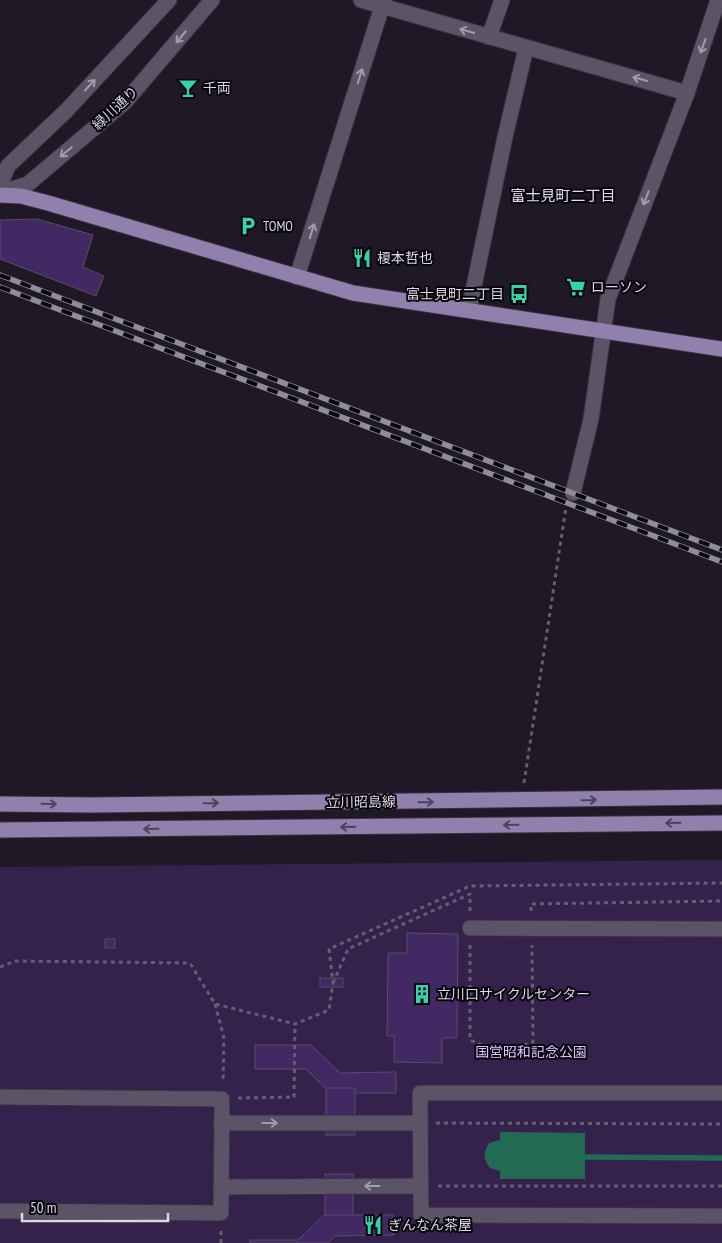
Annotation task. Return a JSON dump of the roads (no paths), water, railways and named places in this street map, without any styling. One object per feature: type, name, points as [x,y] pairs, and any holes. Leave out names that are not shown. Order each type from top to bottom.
[{"type":"main road","points":[[0,194],[21,196],[48,203],[353,293],[722,349]]},
{"type":"main road","name":"立川昭島線","points":[[0,804],[722,798]]},
{"type":"main road","name":"立川昭島線","points":[[0,830],[722,823]]},
{"type":"street","points":[[0,185],[8,166],[66,112],[169,0]]},
{"type":"street","name":"緑川通り","points":[[0,194],[28,184],[126,101],[212,0]]},
{"type":"street","points":[[361,0],[383,4],[526,48],[687,93]]},
{"type":"street","points":[[489,37],[502,0]]},
{"type":"street","points":[[297,278],[383,4]]},
{"type":"street","points":[[573,493],[591,419],[608,299],[719,4]]},
{"type":"street","points":[[468,310],[526,48]]},
{"type":"street","points":[[470,928],[722,929]]},
{"type":"street","points":[[722,1093],[420,1093],[421,1215],[722,1216]]},
{"type":"street","points":[[0,1097],[222,1099],[221,1213],[0,1211]]},
{"type":"street","points":[[221,1123],[420,1124]]},
{"type":"street","points":[[221,1187],[421,1186]]},
{"type":"waterway","points":[[585,1157],[722,1158]]},
{"type":"railway","points":[[0,275],[722,550]]},
{"type":"railway","points":[[0,287],[722,562]]},
{"type":"place","name":"千両","points":[[188,88]]},
{"type":"place","name":"TOMO","points":[[248,226]]},
{"type":"place","name":"榎本哲也","points":[[362,258]]},
{"type":"place","name":"ローソン","points":[[576,287]]},
{"type":"place","name":"富士見町二丁目","points":[[519,294]]},
{"type":"place","name":"立川口サイクルセンター","points":[[422,994]]},
{"type":"place","name":"ぎんなん茶屋","points":[[373,1225]]},
{"type":"district","name":"富士見町二丁目","points":[[563,195]]},
{"type":"park label","name":"国営昭和記念公園","points":[[531,1052]]}]
